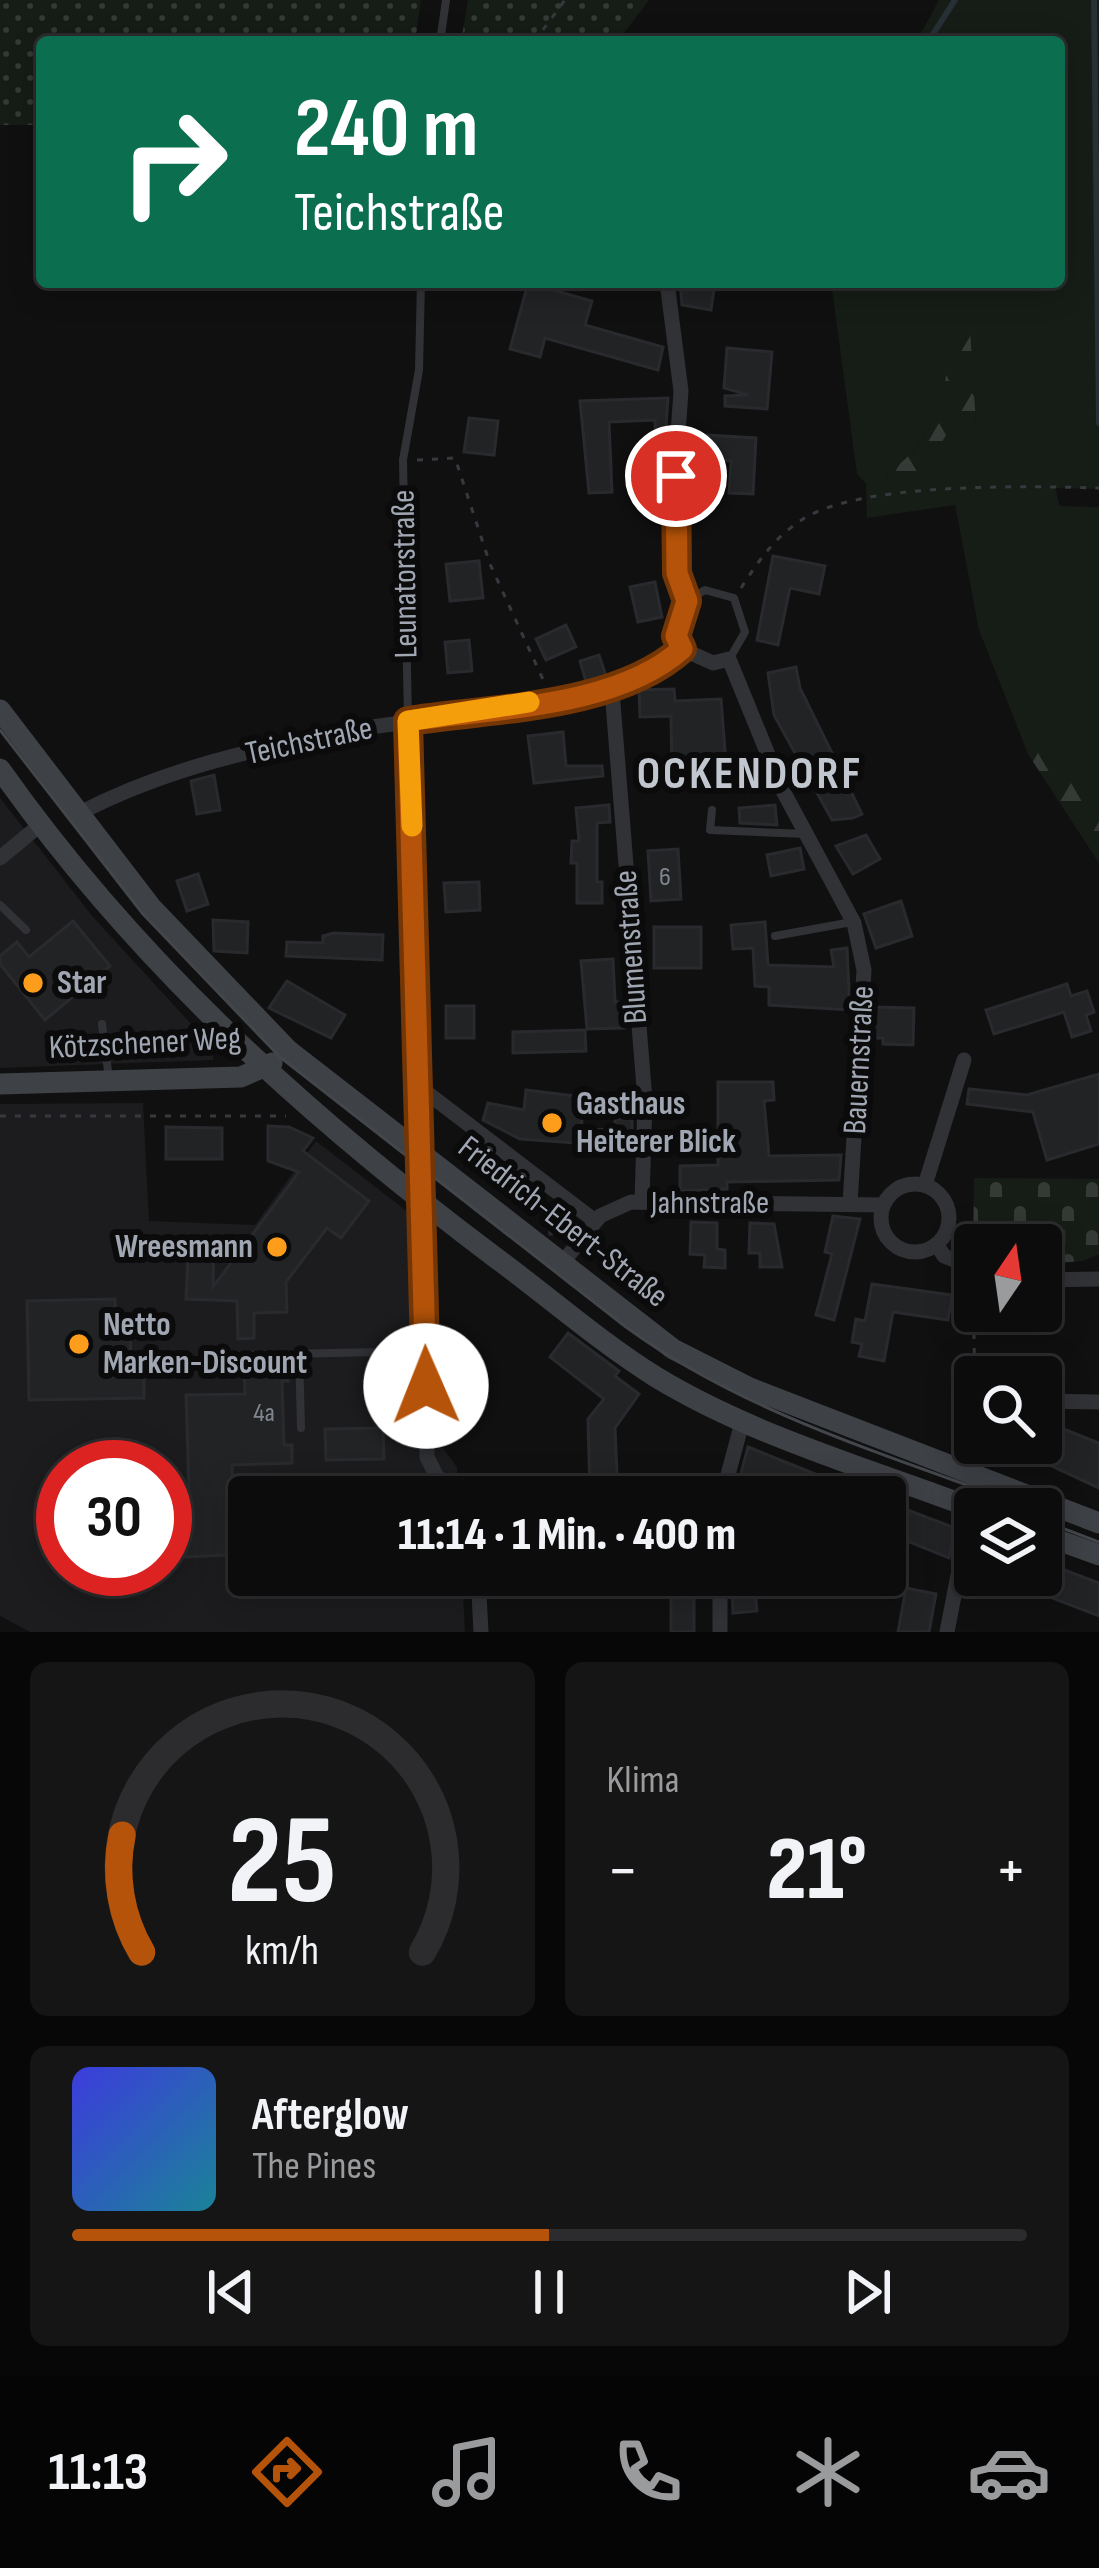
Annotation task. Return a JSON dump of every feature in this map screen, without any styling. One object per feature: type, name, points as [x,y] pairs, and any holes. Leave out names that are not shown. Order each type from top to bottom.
[{"type":"main road","name":"Friedrich-Ebert-Straße","points":[[0,710],[76,815],[199,961],[288,1050],[673,1349],[712,1372],[1099,1523]]},
{"type":"main road","name":"Friedrich-Ebert-Straße","points":[[0,769],[40,825],[158,964],[260,1069],[423,1205],[656,1377],[742,1419],[954,1501]]},
{"type":"main road","name":"Kötzschener Weg","points":[[0,1084],[241,1077],[288,1050]]},
{"type":"main road","points":[[1062,1542],[1099,1555]]},
{"type":"street","points":[[669,288],[681,392],[676,550],[687,601],[676,636],[682,649],[713,663],[729,659]]},
{"type":"street","name":"Teichstraße","points":[[76,815],[130,787],[186,768],[408,721],[612,691],[662,667],[682,649]]},
{"type":"street","name":"Bauernstraße","points":[[729,659],[766,755],[854,922],[864,970],[850,1204]]},
{"type":"street","name":"Blumenstraße","points":[[612,691],[645,1100],[642,1202]]},
{"type":"street","name":"Leunatorstraße","points":[[408,721],[422,1089],[417,1149],[423,1205],[427,1456],[437,1476]]},
{"type":"street","points":[[0,858],[40,825]]},
{"type":"street","points":[[925,1185],[964,1060]]},
{"type":"street","name":"Friedrich-Ebert-Straße","points":[[422,1089],[595,1221]]},
{"type":"street","points":[[904,1185],[925,1185],[949,1208],[950,1223],[937,1245],[914,1252],[890,1241],[883,1231],[884,1205],[904,1185]]},
{"type":"street","name":"Jahnstraße","points":[[595,1221],[616,1205],[642,1202],[884,1205]]},
{"type":"street","points":[[563,1262],[595,1221]]},
{"type":"street","points":[[937,1245],[944,1256],[954,1260]]},
{"type":"street","points":[[1062,1280],[1099,1279]]},
{"type":"street","points":[[1062,1401],[1099,1402]]},
{"type":"street","points":[[727,1476],[742,1419]]},
{"type":"street","points":[[960,1472],[963,1464]]},
{"type":"street","points":[[479,1596],[482,1632]]},
{"type":"street","points":[[720,1596],[720,1632]]},
{"type":"street","points":[[947,1632],[955,1596]]},
{"type":"lane","points":[[441,36],[446,0]]},
{"type":"lane","name":"Leunatorstraße","points":[[408,721],[403,460],[419,370],[421,288]]},
{"type":"lane","points":[[687,601],[705,590],[734,598],[745,632],[729,659]]},
{"type":"lane","points":[[712,810],[710,830],[808,834]]},
{"type":"lane","points":[[0,905],[26,931]]},
{"type":"lane","points":[[775,936],[854,922]]},
{"type":"lane","points":[[102,1024],[109,1080]]},
{"type":"lane","points":[[299,1351],[302,1428]]},
{"type":"lane","points":[[202,1356],[425,1351]]},
{"type":"path","points":[[538,36],[565,0]]},
{"type":"path","points":[[403,460],[455,458],[511,615],[553,699]]},
{"type":"path","points":[[734,598],[766,548],[805,518],[835,505],[984,485],[1099,488]]},
{"type":"path","points":[[0,1116],[288,1116]]},
{"type":"shaded area","points":[[0,798],[93,917],[214,1049],[213,1060],[0,1068]]},
{"type":"shaded area","points":[[143,1103],[149,1221],[255,1225],[316,1141],[435,1233],[443,1448],[457,1467],[457,1476],[228,1476],[228,1596],[463,1596],[465,1632],[30,1632],[0,1616],[0,1104]]},
{"type":"green space","points":[[0,0],[421,0],[416,36],[36,36],[36,125],[0,125]]},
{"type":"green space","points":[[468,0],[649,0],[622,36],[462,36]]},
{"type":"green space","points":[[939,0],[1099,0],[1099,489],[1055,488],[1060,506],[1099,507],[1099,814],[1031,744],[1028,754],[979,630],[955,505],[867,518],[866,484],[857,474],[832,288],[1065,288],[1065,36],[919,36]],"holes":[[[971,355],[976,424],[954,417],[887,484],[888,474],[927,433]]]},
{"type":"green space","points":[[958,306],[969,313],[976,424],[968,427],[954,418],[929,460],[887,485],[888,474],[909,455],[935,418]]},
{"type":"green space","points":[[1031,744],[1040,746],[1099,814],[1099,863],[1028,754]]},
{"type":"green space","points":[[974,1178],[1099,1179],[1099,1254],[1083,1261],[1062,1263],[1062,1224],[973,1224]]},
{"type":"building","points":[[527,288],[546,288],[592,301],[585,325],[663,347],[658,370],[545,338],[540,357],[510,349]]},
{"type":"building","points":[[681,288],[714,288],[711,310],[682,305]]},
{"type":"building","points":[[727,348],[772,352],[767,409],[725,406],[725,396],[748,395],[724,388]]},
{"type":"building","points":[[668,398],[664,455],[656,455],[655,420],[609,422],[612,492],[589,493],[580,401]]},
{"type":"building","points":[[469,418],[498,421],[494,455],[464,452]]},
{"type":"building","points":[[690,434],[756,438],[753,494],[729,493],[731,461],[688,457]]},
{"type":"building","points":[[773,556],[825,566],[819,594],[790,588],[778,645],[757,640]]},
{"type":"building","points":[[479,561],[483,598],[450,601],[446,564]]},
{"type":"building","points":[[655,582],[662,617],[638,622],[630,587]]},
{"type":"building","points":[[566,625],[576,647],[546,660],[536,639]]},
{"type":"building","points":[[469,640],[472,671],[448,673],[445,642]]},
{"type":"building","points":[[599,655],[606,676],[586,682],[580,661]]},
{"type":"building","points":[[796,667],[800,688],[862,814],[853,818],[832,820],[774,715],[768,673]]},
{"type":"building","points":[[674,689],[675,701],[721,699],[726,764],[718,764],[718,782],[701,782],[699,772],[672,773],[671,716],[640,717],[639,690]]},
{"type":"building","points":[[563,732],[566,766],[602,766],[603,776],[534,783],[528,736]]},
{"type":"building","points":[[214,775],[220,810],[197,814],[191,781]]},
{"type":"building","points":[[609,805],[610,822],[597,823],[597,882],[602,882],[602,903],[577,903],[577,863],[571,863],[572,841],[579,841],[576,808]]},
{"type":"building","points":[[775,805],[777,825],[740,823],[739,808]]},
{"type":"building","points":[[866,835],[880,859],[853,874],[836,846]]},
{"type":"building","points":[[800,848],[804,869],[771,876],[767,855]]},
{"type":"building","points":[[678,849],[681,899],[651,901],[648,851]]},
{"type":"building","points":[[198,874],[208,904],[187,911],[177,881]]},
{"type":"building","points":[[479,882],[480,910],[446,912],[444,883]]},
{"type":"building","points":[[901,901],[912,936],[876,948],[864,914]]},
{"type":"building","points":[[213,920],[248,922],[247,953],[214,951]]},
{"type":"building","points":[[73,921],[110,966],[45,1020],[0,964],[0,956],[17,942],[29,957]]},
{"type":"building","points":[[765,922],[768,965],[834,967],[831,950],[847,948],[850,1010],[769,1005],[769,987],[755,986],[753,948],[733,949],[731,925]]},
{"type":"building","points":[[654,927],[701,927],[701,968],[654,968]]},
{"type":"building","points":[[383,935],[382,960],[286,956],[287,942],[323,943],[323,936]]},
{"type":"building","points":[[613,959],[615,1002],[624,1002],[624,1028],[587,1029],[581,961]]},
{"type":"building","points":[[287,981],[345,1015],[331,1038],[269,1008]]},
{"type":"building","points":[[1067,984],[1071,996],[1087,991],[1094,1012],[1086,1015],[1091,1031],[1072,1037],[1064,1012],[994,1034],[986,1010]]},
{"type":"building","points":[[446,1006],[474,1006],[474,1038],[446,1038]]},
{"type":"building","points":[[874,1007],[914,1008],[913,1045],[883,1044],[883,1038],[872,1038]]},
{"type":"building","points":[[585,1030],[586,1051],[513,1053],[513,1032]]},
{"type":"building","points":[[1099,1074],[1099,1144],[1047,1160],[1033,1112],[967,1104],[969,1089],[1027,1095]]},
{"type":"building","points":[[718,1082],[773,1082],[774,1100],[764,1101],[769,1156],[841,1155],[839,1180],[727,1182],[727,1189],[680,1191],[680,1166],[718,1165]]},
{"type":"building","points":[[526,1090],[584,1097],[581,1130],[615,1129],[615,1119],[632,1119],[632,1147],[520,1139],[483,1120],[488,1103],[524,1110]]},
{"type":"building","name":"Wreesmann","points":[[268,1126],[289,1127],[313,1138],[303,1151],[369,1201],[341,1238],[327,1228],[286,1282],[287,1312],[254,1313],[254,1338],[238,1339],[237,1301],[186,1299],[189,1235],[214,1237],[213,1287],[299,1172],[268,1161]]},
{"type":"building","points":[[166,1127],[222,1128],[222,1159],[166,1159]]},
{"type":"building","points":[[561,1210],[570,1217],[572,1231],[550,1234],[547,1212]]},
{"type":"building","points":[[833,1216],[860,1219],[834,1320],[816,1315],[832,1254],[825,1252]]},
{"type":"building","points":[[691,1222],[717,1223],[717,1249],[725,1250],[725,1268],[704,1267],[705,1255],[690,1254]]},
{"type":"building","points":[[750,1223],[774,1224],[782,1267],[760,1267],[760,1253],[749,1253]]},
{"type":"building","points":[[872,1284],[952,1295],[948,1320],[893,1312],[884,1361],[859,1356],[862,1344],[852,1342],[856,1319],[865,1321]]},
{"type":"building","name":"Netto Marken-Discount","points":[[115,1299],[116,1317],[130,1316],[131,1372],[144,1371],[144,1398],[29,1400],[27,1301]]},
{"type":"building","points":[[568,1333],[619,1371],[615,1376],[639,1394],[615,1428],[617,1476],[589,1476],[588,1419],[604,1399],[550,1357]]},
{"type":"building","points":[[287,1365],[288,1381],[282,1381],[284,1445],[292,1445],[292,1463],[232,1465],[228,1555],[192,1557],[192,1440],[187,1440],[186,1395],[245,1394],[244,1366]]},
{"type":"building","points":[[383,1428],[384,1459],[326,1460],[325,1429]]},
{"type":"building","points":[[1062,1428],[1099,1443],[1099,1488],[1047,1464],[1062,1464]]},
{"type":"building","points":[[748,1447],[819,1476],[740,1476]]},
{"type":"building","points":[[906,1509],[954,1528],[949,1558],[906,1541]]},
{"type":"building","points":[[1062,1569],[1099,1583],[1099,1616],[1048,1596],[1062,1596]]},
{"type":"building","points":[[906,1588],[936,1594],[929,1632],[898,1632]]},
{"type":"building","points":[[671,1596],[694,1596],[694,1632],[671,1632]]},
{"type":"building","points":[[732,1596],[756,1596],[757,1611],[733,1613]]},
{"type":"waterway","points":[[932,36],[955,0]]},
{"type":"waterway","points":[[1094,0],[1099,423]]},
{"type":"tram line","points":[[0,730],[143,914],[280,1057],[626,1327],[771,1410],[975,1488]]},
{"type":"tram line","points":[[1062,1528],[1099,1542]]},
{"type":"slow traffic","points":[[412,826],[408,721],[529,702]]},
{"type":"place","name":"Star","points":[[33,983]]},
{"type":"place","name":"Gasthaus Heiterer Blick","points":[[552,1123]]},
{"type":"place","name":"Wreesmann","points":[[277,1247]]},
{"type":"place","name":"Netto Marken-Discount","points":[[79,1344]]},
{"type":"district","name":"OCKENDORF","points":[[750,774]]},
{"type":"route","points":[[426,1386],[423,1212],[417,1149],[422,1089],[408,721],[612,691],[662,667],[682,649],[676,636],[687,601],[677,573],[676,476]]}]
